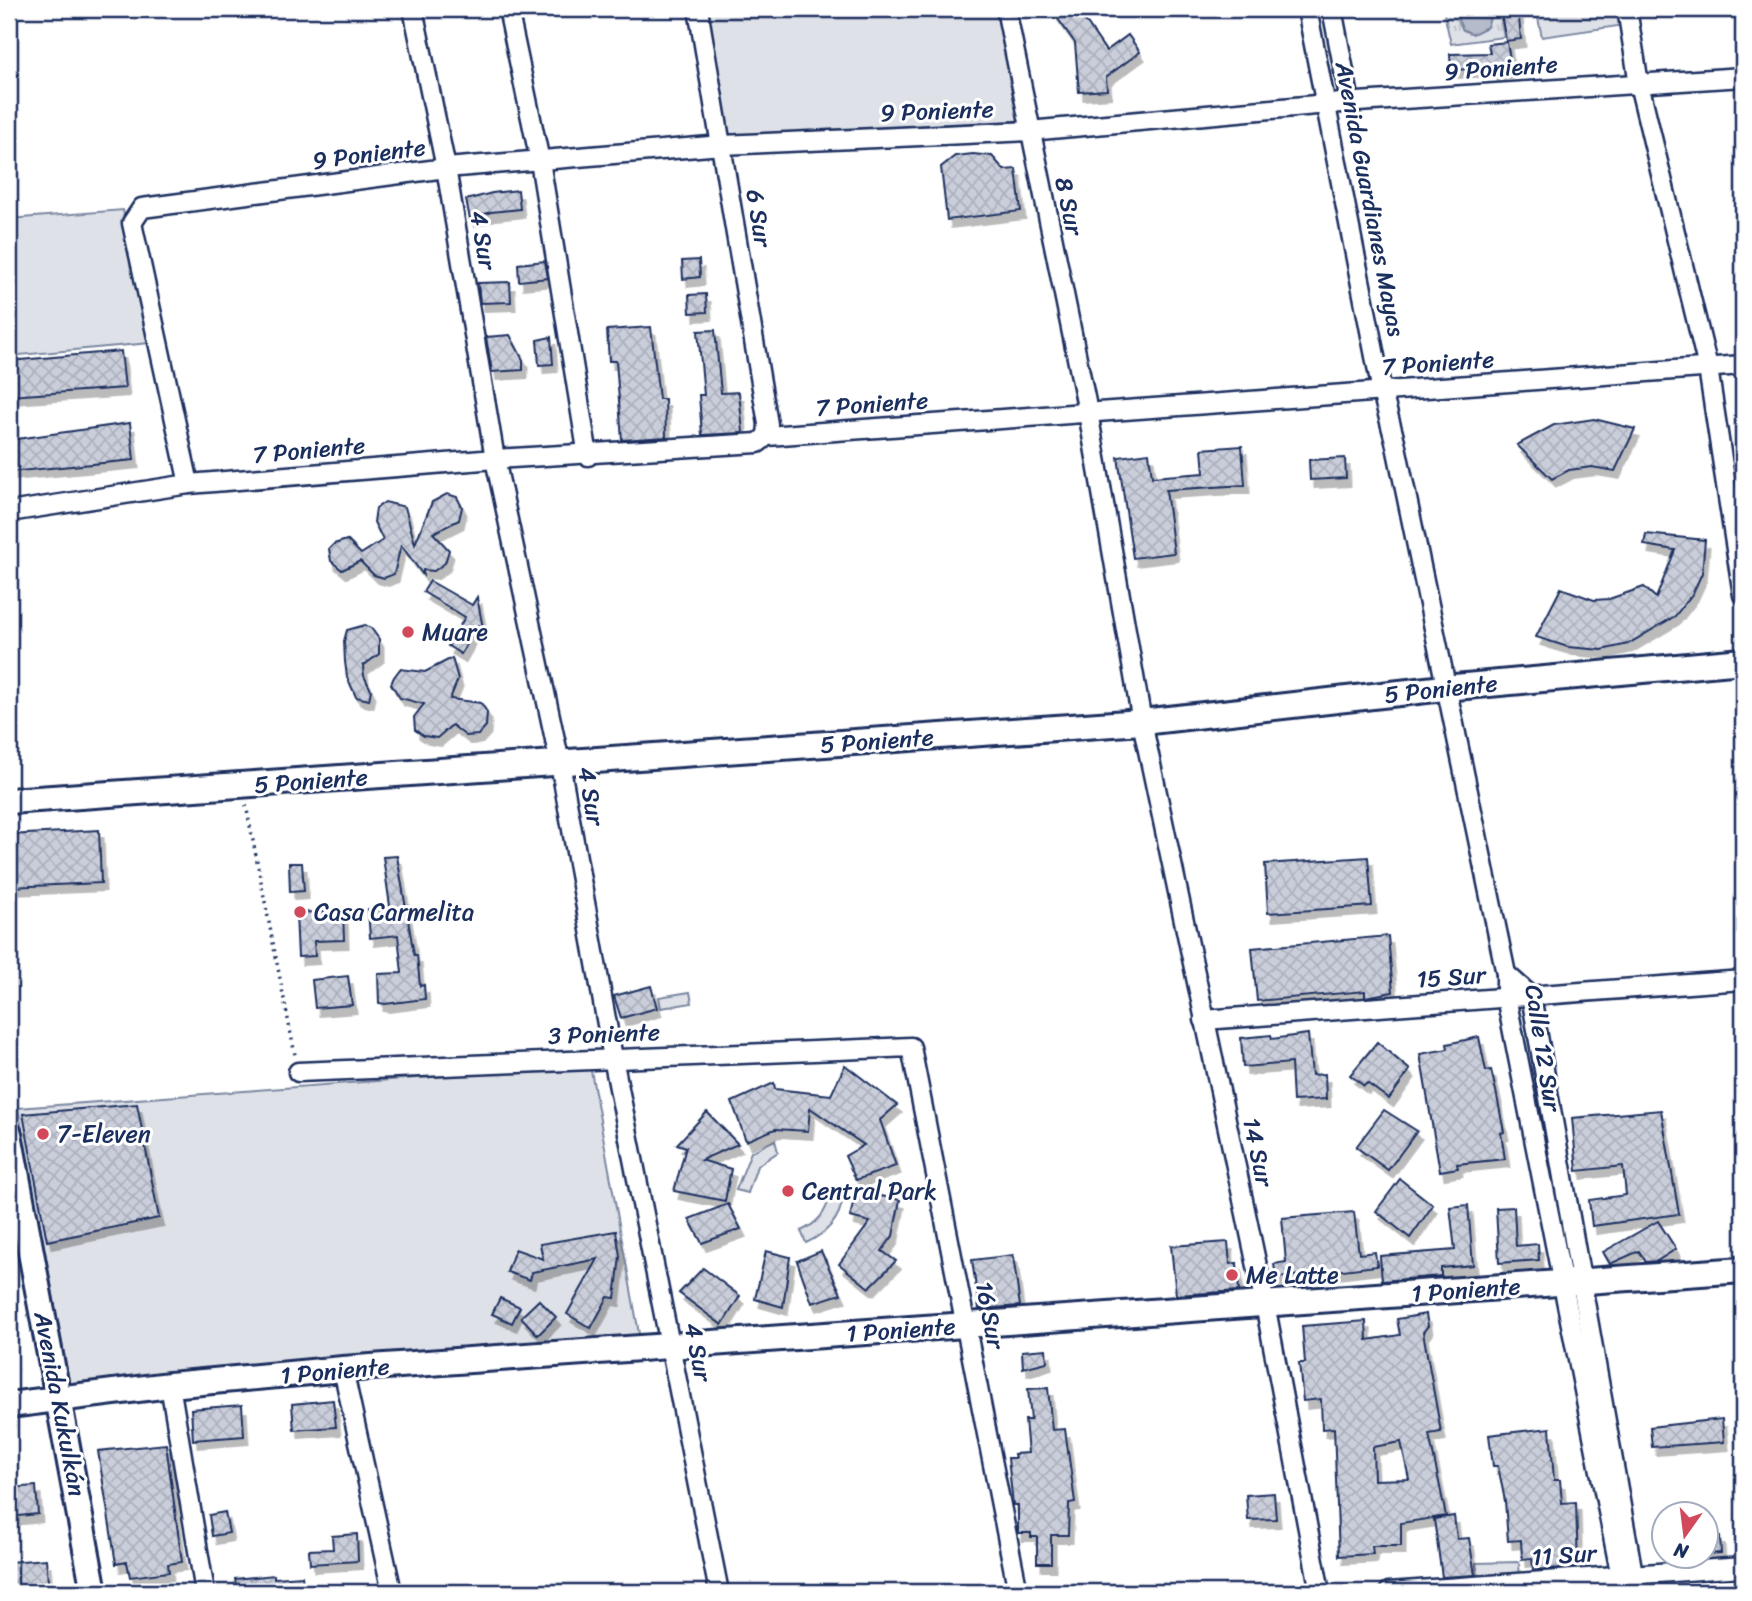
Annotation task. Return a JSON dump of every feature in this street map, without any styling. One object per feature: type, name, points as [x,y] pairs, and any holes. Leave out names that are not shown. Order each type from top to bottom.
[{"type":"street","name":"4 Sur","points":[[413,9],[446,168],[495,459],[560,762],[613,1058],[673,1346],[719,1592]]},
{"type":"street","points":[[508,9],[540,160],[588,456]]},
{"type":"street","name":"6 Sur","points":[[698,9],[768,424],[767,436]]},
{"type":"street","name":"8 Sur","points":[[1006,9],[1088,412],[1142,722]]},
{"type":"street","name":"Avenida Guardianes Mayas","points":[[1307,9],[1382,392],[1395,441],[1444,688],[1506,974]]},
{"type":"street","points":[[1332,9],[1350,102]]},
{"type":"street","points":[[1627,9],[1639,84],[1708,368],[1743,595]]},
{"type":"street","name":"9 Poniente","points":[[189,485],[132,223],[142,208],[446,168],[722,145],[1029,131],[1350,102],[1743,78]]},
{"type":"street","name":"7 Poniente","points":[[9,512],[189,485],[495,459],[588,456],[758,443],[767,436],[1743,365]]},
{"type":"street","name":"5 Poniente","points":[[9,801],[1142,722],[1444,688],[1743,661]]},
{"type":"street","name":"14 Sur","points":[[1142,722],[1265,1304],[1320,1592]]},
{"type":"street","name":"Calle 12 Sur","points":[[1506,974],[1531,996],[1564,1190],[1571,1283],[1627,1583]]},
{"type":"street","name":"Calle 12 Sur","points":[[1506,974],[1506,997],[1544,1195],[1571,1283]]},
{"type":"street","name":"15 Sur","points":[[1204,1020],[1743,979]]},
{"type":"street","name":"3 Poniente","points":[[298,1072],[911,1047]]},
{"type":"street","name":"16 Sur","points":[[911,1047],[1018,1592]]},
{"type":"street","name":"Avenida Kukulkán","points":[[9,1134],[94,1592]]},
{"type":"street","points":[[1544,1195],[1564,1190]]},
{"type":"street","name":"1 Poniente","points":[[9,1405],[170,1385],[343,1369],[1743,1270]]},
{"type":"street","points":[[343,1369],[392,1592]]},
{"type":"street","points":[[170,1385],[205,1592]]},
{"type":"street","name":"11 Sur","points":[[1389,1592],[1627,1583],[1743,1567]]},
{"type":"path","points":[[243,786],[298,1072]]},
{"type":"green space","points":[[706,9],[998,9],[1020,125],[727,138]]},
{"type":"green space","points":[[1443,9],[1499,9],[1504,37],[1451,44]]},
{"type":"green space","points":[[1536,9],[1622,9],[1625,25],[1542,37]]},
{"type":"green space","points":[[123,210],[150,343],[9,356],[9,219]]},
{"type":"green space","points":[[690,992],[692,1003],[661,1008],[659,997]]},
{"type":"green space","points":[[590,1065],[640,1339],[70,1386],[18,1108]]},
{"type":"green space","points":[[775,1140],[778,1152],[757,1166],[748,1193],[736,1190],[751,1152]]},
{"type":"green space","points":[[830,1195],[843,1197],[836,1219],[820,1235],[806,1243],[801,1231],[820,1217]]},
{"type":"green space","points":[[1519,1562],[1520,1580],[1477,1582],[1476,1563]]},
{"type":"water","points":[[1461,9],[1487,9],[1490,18],[1487,27],[1473,34],[1463,30],[1458,20]]},
{"type":"building","points":[[1051,9],[1077,9],[1106,51],[1128,35],[1140,52],[1106,77],[1107,90],[1079,92],[1075,43]]},
{"type":"building","points":[[1500,9],[1518,9],[1521,39],[1506,41]]},
{"type":"building","points":[[1507,42],[1512,70],[1493,73],[1493,68],[1451,70],[1450,54],[1490,53],[1488,44]]},
{"type":"building","points":[[955,156],[992,156],[1004,170],[1016,169],[1021,211],[947,220],[941,167]]},
{"type":"building","points":[[518,190],[520,209],[491,212],[470,219],[466,200]]},
{"type":"building","points":[[699,260],[700,277],[683,279],[682,261]]},
{"type":"building","points":[[545,261],[548,278],[519,281],[518,264]]},
{"type":"building","points":[[510,282],[511,302],[480,303],[478,283]]},
{"type":"building","points":[[706,294],[707,312],[690,313],[689,295]]},
{"type":"building","points":[[651,327],[659,399],[665,399],[666,437],[622,440],[616,361],[609,361],[607,330]]},
{"type":"building","points":[[715,330],[721,393],[739,392],[743,433],[702,435],[699,395],[704,395],[698,331]]},
{"type":"building","points":[[510,335],[523,360],[523,370],[492,372],[486,337]]},
{"type":"building","points":[[551,337],[553,364],[539,365],[537,340]]},
{"type":"building","points":[[121,351],[125,388],[9,396],[9,361]]},
{"type":"building","points":[[1594,419],[1635,429],[1615,471],[1592,467],[1569,470],[1552,479],[1517,445],[1554,425]]},
{"type":"building","points":[[130,423],[134,460],[9,472],[9,440]]},
{"type":"building","points":[[1242,446],[1245,485],[1166,490],[1174,553],[1133,558],[1118,457],[1149,453],[1152,477],[1204,473],[1202,449]]},
{"type":"building","points":[[1345,458],[1346,478],[1310,480],[1309,460]]},
{"type":"building","points":[[447,494],[457,497],[462,507],[459,520],[433,533],[449,550],[445,563],[434,571],[423,570],[423,575],[401,545],[394,574],[384,578],[374,575],[360,561],[342,570],[331,561],[329,549],[334,544],[347,540],[361,554],[383,540],[374,522],[376,508],[385,502],[405,507],[415,544],[432,502]]},
{"type":"building","points":[[1646,534],[1705,540],[1702,573],[1693,593],[1675,616],[1628,644],[1602,650],[1568,647],[1536,637],[1561,588],[1594,600],[1609,599],[1644,587],[1656,598],[1675,550],[1644,545]]},
{"type":"building","points":[[430,581],[472,605],[477,597],[483,628],[478,625],[461,654],[448,646],[465,617],[423,592]]},
{"type":"building","points":[[365,625],[371,628],[379,639],[379,654],[363,666],[364,676],[371,690],[369,700],[356,697],[347,677],[345,662],[344,641],[347,630]]},
{"type":"building","points":[[452,658],[458,679],[450,699],[481,703],[487,712],[486,726],[478,735],[466,736],[452,725],[437,738],[424,736],[415,730],[414,717],[424,704],[400,698],[391,684],[400,669],[425,672]]},
{"type":"building","points":[[99,830],[101,883],[9,887],[9,835]]},
{"type":"building","points":[[397,856],[414,955],[417,955],[420,986],[424,985],[425,999],[385,1004],[379,1003],[378,974],[402,973],[398,935],[370,938],[368,909],[390,906],[383,857]]},
{"type":"building","points":[[1368,857],[1372,906],[1268,913],[1265,864]]},
{"type":"building","points":[[289,863],[302,863],[304,891],[290,892]]},
{"type":"building","points":[[343,912],[344,940],[314,941],[315,956],[298,957],[296,913]]},
{"type":"building","points":[[1388,936],[1393,992],[1365,997],[1365,991],[1257,1001],[1252,948]]},
{"type":"building","points":[[348,976],[352,1005],[315,1008],[312,980]]},
{"type":"building","points":[[651,986],[657,1008],[621,1018],[614,996]]},
{"type":"building","points":[[1308,1034],[1312,1075],[1325,1074],[1326,1099],[1293,1101],[1291,1063],[1243,1067],[1241,1038],[1271,1035],[1272,1039]]},
{"type":"building","points":[[1479,1037],[1486,1071],[1491,1070],[1496,1091],[1504,1132],[1501,1133],[1505,1159],[1457,1164],[1458,1168],[1440,1171],[1420,1054],[1448,1049],[1447,1044]]},
{"type":"building","points":[[1377,1042],[1410,1070],[1389,1099],[1350,1075]]},
{"type":"building","points":[[845,1065],[897,1105],[880,1120],[896,1166],[856,1180],[845,1156],[864,1145],[810,1108],[808,1131],[775,1129],[746,1141],[732,1102],[774,1083],[775,1089],[831,1095]]},
{"type":"building","points":[[137,1104],[159,1218],[47,1241],[23,1114]]},
{"type":"building","points":[[1384,1110],[1417,1131],[1388,1170],[1356,1147]]},
{"type":"building","points":[[1661,1110],[1679,1214],[1592,1226],[1589,1200],[1626,1195],[1623,1166],[1577,1171],[1572,1118]]},
{"type":"building","points":[[707,1112],[738,1144],[701,1160],[731,1169],[725,1201],[674,1191],[686,1147],[677,1144]]},
{"type":"building","points":[[1400,1179],[1433,1205],[1410,1238],[1376,1211]]},
{"type":"building","points":[[856,1191],[900,1200],[893,1236],[882,1251],[896,1261],[869,1288],[839,1264],[870,1222],[850,1217]]},
{"type":"building","points":[[728,1204],[741,1229],[702,1243],[689,1219]]},
{"type":"building","points":[[1468,1205],[1473,1265],[1441,1268],[1441,1276],[1382,1281],[1380,1256],[1455,1250],[1450,1207]]},
{"type":"building","points":[[1514,1207],[1516,1246],[1538,1244],[1539,1260],[1499,1263],[1496,1208]]},
{"type":"building","points":[[1354,1212],[1359,1254],[1375,1252],[1377,1266],[1276,1278],[1274,1264],[1286,1262],[1282,1218]]},
{"type":"building","points":[[1658,1221],[1676,1249],[1657,1261],[1646,1262],[1639,1251],[1610,1264],[1603,1252]]},
{"type":"building","points":[[616,1231],[620,1256],[615,1298],[608,1297],[591,1328],[567,1314],[598,1259],[532,1272],[530,1280],[507,1272],[515,1249],[543,1259],[540,1244]]},
{"type":"building","points":[[1228,1242],[1230,1264],[1237,1263],[1239,1291],[1176,1295],[1171,1246]]},
{"type":"building","points":[[766,1251],[790,1257],[783,1307],[755,1299]]},
{"type":"building","points":[[821,1251],[841,1294],[812,1303],[797,1261]]},
{"type":"building","points":[[1013,1255],[1020,1306],[979,1309],[972,1260]]},
{"type":"building","points":[[703,1268],[740,1296],[722,1325],[679,1293]]},
{"type":"building","points":[[500,1298],[520,1307],[512,1323],[492,1314]]},
{"type":"building","points":[[539,1300],[556,1317],[538,1335],[521,1317]]},
{"type":"building","points":[[1426,1314],[1428,1326],[1423,1332],[1441,1432],[1429,1434],[1446,1516],[1401,1523],[1401,1546],[1372,1546],[1373,1554],[1339,1556],[1334,1428],[1322,1429],[1321,1399],[1303,1401],[1299,1363],[1305,1363],[1302,1326],[1366,1321],[1367,1340],[1400,1335],[1397,1319]],"holes":[[[1401,1442],[1409,1479],[1374,1480],[1373,1447]]]},
{"type":"building","points":[[1046,1349],[1047,1362],[1023,1368],[1022,1351]]},
{"type":"building","points":[[1048,1388],[1052,1430],[1065,1429],[1075,1502],[1069,1503],[1068,1535],[1051,1535],[1051,1563],[1037,1563],[1037,1537],[1031,1537],[1031,1533],[1018,1533],[1018,1505],[1013,1505],[1008,1458],[1015,1458],[1014,1454],[1028,1453],[1025,1420],[1031,1420],[1028,1389]]},
{"type":"building","points":[[333,1400],[336,1427],[294,1430],[292,1404]]},
{"type":"building","points":[[242,1405],[244,1436],[193,1440],[191,1409]]},
{"type":"building","points":[[1722,1419],[1724,1442],[1652,1447],[1650,1427]]},
{"type":"building","points":[[1550,1428],[1554,1480],[1560,1480],[1562,1503],[1576,1502],[1578,1567],[1533,1570],[1532,1558],[1522,1559],[1521,1540],[1508,1541],[1505,1501],[1498,1466],[1493,1466],[1489,1435]]},
{"type":"building","points":[[166,1444],[182,1562],[168,1564],[169,1572],[130,1577],[127,1562],[116,1564],[98,1451]]},
{"type":"building","points":[[36,1486],[38,1514],[9,1517],[9,1488]]},
{"type":"building","points":[[1274,1493],[1276,1519],[1248,1520],[1246,1495]]},
{"type":"building","points":[[225,1512],[229,1533],[212,1536],[209,1515]]},
{"type":"building","points":[[1454,1516],[1457,1539],[1469,1538],[1475,1575],[1442,1577],[1434,1519]]},
{"type":"building","points":[[357,1534],[358,1561],[310,1564],[309,1550],[333,1549],[332,1536]]},
{"type":"building","points":[[46,1559],[49,1592],[9,1592],[9,1562]]},
{"type":"building","points":[[274,1575],[274,1578],[302,1576],[304,1592],[237,1592],[235,1579]]},
{"type":"place","name":"Muare","points":[[408,632]]},
{"type":"place","name":"Casa Carmelita","points":[[300,912]]},
{"type":"place","name":"7-Eleven","points":[[43,1134]]},
{"type":"place","name":"Central Park","points":[[788,1191]]},
{"type":"place","name":"Me Latte","points":[[1232,1275]]}]
